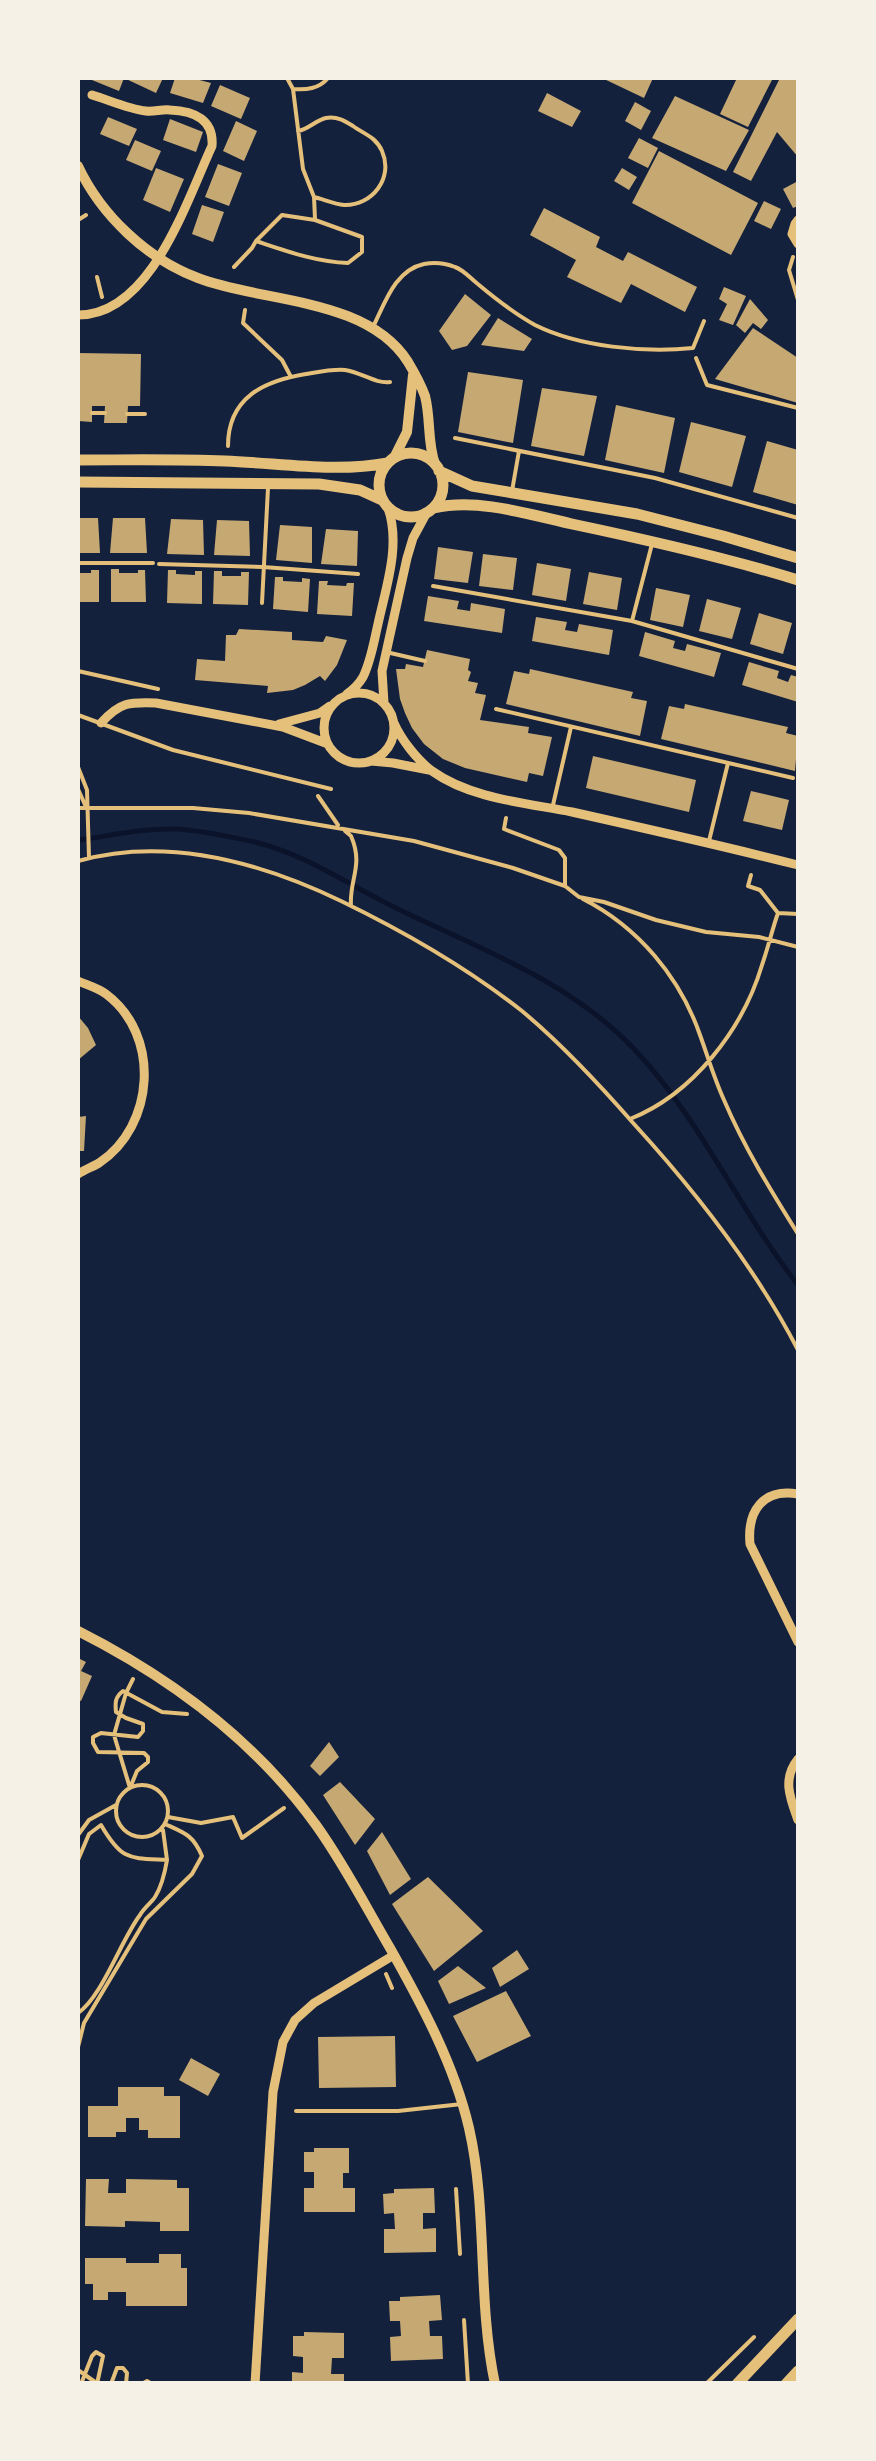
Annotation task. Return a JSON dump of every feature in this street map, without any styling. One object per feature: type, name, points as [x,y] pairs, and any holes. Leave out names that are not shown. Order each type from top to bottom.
[{"type":"main road","points":[[78,460],[362,467],[416,454],[472,486],[637,514],[798,558]]},
{"type":"main road","points":[[386,504],[379,480],[391,460]]},
{"type":"main road","points":[[430,511],[443,490],[437,468]]},
{"type":"main road","points":[[78,482],[344,486],[370,493],[406,517],[459,503],[474,504],[653,541],[798,580]]},
{"type":"main road","points":[[737,2384],[798,2319]]},
{"type":"main road","points":[[786,2384],[798,2371]]},
{"type":"street","points":[[78,316],[92,316],[121,302],[135,290],[170,241],[212,146],[213,132],[208,123],[196,116],[172,110],[146,112],[92,95]]},
{"type":"street","points":[[78,166],[81,181],[111,218],[158,258],[199,278],[321,308],[372,328],[391,342],[407,361],[425,398],[429,444],[437,468]]},
{"type":"street","points":[[798,220],[792,234],[798,247]]},
{"type":"street","points":[[391,460],[407,432],[414,374]]},
{"type":"street","points":[[272,725],[311,716],[360,682],[371,653],[391,564],[393,525],[386,504]]},
{"type":"street","points":[[384,704],[386,652],[408,553],[430,511]]},
{"type":"street","points":[[328,744],[325,723],[339,700],[365,694],[384,704],[404,741],[432,771]]},
{"type":"street","points":[[101,723],[113,710],[136,702],[201,710],[300,732],[328,744],[343,759],[354,762],[393,763],[432,771],[481,792],[798,866]]},
{"type":"street","points":[[369,762],[390,744],[394,723]]},
{"type":"street","points":[[78,981],[105,993],[128,1017],[142,1046],[145,1078],[139,1109],[124,1138],[100,1162],[78,1174]]},
{"type":"street","points":[[798,1494],[774,1495],[762,1502],[752,1513],[748,1527],[754,1554],[798,1642]]},
{"type":"street","points":[[78,1631],[175,1688],[224,1725],[271,1770],[315,1824],[394,1956],[434,2031],[469,2128],[477,2174],[495,2384]]},
{"type":"street","points":[[798,1759],[788,1782],[798,1820]]},
{"type":"street","points":[[255,2384],[273,2092],[283,2042],[296,2020],[314,2003],[394,1956]]},
{"type":"lane","points":[[372,328],[408,270],[439,263],[458,268],[510,310],[568,338],[635,348],[693,348],[704,321]]},
{"type":"lane","points":[[92,413],[105,413]]},
{"type":"lane","points":[[128,414],[145,414]]},
{"type":"lane","points":[[456,438],[655,478],[798,518]]},
{"type":"lane","points":[[512,494],[518,451]]},
{"type":"lane","points":[[262,603],[268,485]]},
{"type":"lane","points":[[632,621],[653,541]]},
{"type":"lane","points":[[78,563],[263,567],[358,574]]},
{"type":"lane","points":[[433,586],[632,621],[798,668]]},
{"type":"lane","points":[[386,652],[424,661]]},
{"type":"lane","points":[[496,708],[794,778]]},
{"type":"lane","points":[[78,716],[173,750],[331,789]]},
{"type":"lane","points":[[553,808],[572,727]]},
{"type":"lane","points":[[708,843],[728,763]]},
{"type":"lane","points":[[296,2111],[398,2111],[462,2104]]},
{"type":"path","points":[[288,78],[293,89],[303,170],[314,197],[316,220]]},
{"type":"path","points":[[293,89],[317,87],[328,78]]},
{"type":"path","points":[[298,131],[322,118],[344,119],[376,142],[385,161],[381,186],[367,199],[342,205],[314,197]]},
{"type":"path","points":[[78,220],[86,215]]},
{"type":"path","points":[[234,267],[256,241],[282,215],[316,220],[362,238],[362,252],[348,264],[332,263],[256,241]]},
{"type":"path","points":[[798,247],[790,270],[798,300]]},
{"type":"path","points":[[96,277],[104,301]]},
{"type":"path","points":[[246,310],[243,323],[282,360],[291,376]]},
{"type":"path","points":[[693,348],[707,384],[798,408]]},
{"type":"path","points":[[228,461],[232,420],[251,393],[266,384],[291,376],[344,370],[390,382]]},
{"type":"path","points":[[78,671],[172,692]]},
{"type":"path","points":[[78,767],[87,790],[88,858]]},
{"type":"path","points":[[318,786],[321,803],[354,843],[357,870],[351,906]]},
{"type":"path","points":[[78,789],[87,807]]},
{"type":"path","points":[[78,808],[194,808],[250,813],[414,841],[565,886],[617,920],[658,959],[692,1014],[707,1061],[752,1158],[798,1234]]},
{"type":"path","points":[[506,818],[504,829],[559,850],[564,858],[565,886]]},
{"type":"path","points":[[78,861],[146,851],[201,854],[259,868],[320,890],[436,952],[508,1001],[577,1061],[630,1119],[726,1234],[770,1299],[798,1350]]},
{"type":"path","points":[[751,874],[748,886],[760,890],[778,913],[798,914]]},
{"type":"path","points":[[579,897],[689,929],[768,939],[798,947]]},
{"type":"path","points":[[630,1119],[662,1104],[707,1061],[728,1034],[762,965],[778,913]]},
{"type":"path","points":[[130,1788],[114,1735],[126,1693],[140,1665]]},
{"type":"path","points":[[126,1693],[162,1712],[192,1714],[184,1708]]},
{"type":"path","points":[[119,1714],[143,1724],[143,1732],[138,1737],[101,1733],[93,1737],[93,1743],[98,1752],[148,1756],[148,1762],[136,1771],[130,1788]]},
{"type":"path","points":[[78,2013],[164,1878],[168,1805],[160,1791],[144,1785],[130,1788],[120,1796],[116,1804],[118,1822],[131,1835],[148,1837],[164,1826]]},
{"type":"path","points":[[168,1817],[201,1823],[233,1818],[242,1838],[284,1808],[276,1798]]},
{"type":"path","points":[[78,1835],[88,1820],[116,1804]]},
{"type":"path","points":[[78,1860],[88,1834],[102,1825],[121,1854],[141,1860],[167,1860]]},
{"type":"path","points":[[78,2047],[84,2023],[146,1920],[192,1874],[202,1856],[190,1836],[164,1826]]},
{"type":"path","points":[[456,2189],[460,2254]]},
{"type":"path","points":[[464,2320],[468,2384]]},
{"type":"path","points":[[706,2384],[754,2337]]},
{"type":"path","points":[[78,2370],[84,2374],[97,2383],[104,2356],[96,2352],[92,2356],[84,2374],[80,2384]]},
{"type":"path","points":[[111,2384],[117,2368],[124,2368],[126,2384]]},
{"type":"path","points":[[142,2384],[152,2384]]},
{"type":"building","points":[[87,78],[124,78],[119,91]]},
{"type":"building","points":[[124,78],[163,78],[156,93]]},
{"type":"building","points":[[175,78],[211,83],[203,103],[170,93]]},
{"type":"building","points":[[602,78],[653,78],[644,98]]},
{"type":"building","points":[[737,78],[773,78],[748,127],[720,114]]},
{"type":"building","points":[[780,78],[798,78],[798,157],[777,132],[751,181],[733,172]]},
{"type":"building","points":[[220,85],[250,98],[241,119],[211,106]]},
{"type":"building","points":[[547,93],[581,111],[572,127],[538,111]]},
{"type":"building","points":[[675,96],[749,130],[726,171],[652,138]]},
{"type":"building","points":[[635,102],[651,111],[641,130],[625,121]]},
{"type":"building","points":[[108,117],[137,129],[129,146],[100,134]]},
{"type":"building","points":[[170,119],[203,132],[196,152],[163,140]]},
{"type":"building","points":[[236,121],[257,131],[244,161],[223,151]]},
{"type":"building","points":[[639,138],[658,148],[648,168],[628,158]]},
{"type":"building","points":[[135,140],[161,151],[152,171],[126,160]]},
{"type":"building","points":[[659,151],[758,203],[731,255],[632,203]]},
{"type":"building","points":[[218,164],[242,173],[229,206],[205,197]]},
{"type":"building","points":[[156,168],[184,179],[170,212],[143,200]]},
{"type":"building","points":[[622,168],[637,177],[629,190],[614,181]]},
{"type":"building","points":[[798,181],[798,206],[793,208],[783,189]]},
{"type":"building","points":[[764,201],[781,209],[771,229],[754,221]]},
{"type":"building","points":[[202,205],[224,212],[213,242],[192,234]]},
{"type":"building","points":[[544,208],[600,237],[596,247],[623,261],[628,252],[697,287],[685,312],[631,284],[621,303],[567,277],[576,260],[530,235]]},
{"type":"building","points":[[724,287],[746,296],[733,325],[719,320],[727,304],[719,299]]},
{"type":"building","points":[[465,294],[491,315],[467,346],[452,350],[439,331]]},
{"type":"building","points":[[750,299],[768,320],[761,329],[753,323],[745,333],[736,325]]},
{"type":"building","points":[[498,318],[532,339],[524,351],[481,345]]},
{"type":"building","points":[[753,328],[798,358],[798,403],[715,379]]},
{"type":"building","points":[[78,353],[141,354],[140,406],[128,406],[127,423],[104,423],[105,406],[92,406],[92,422],[78,421]]},
{"type":"building","points":[[468,372],[523,380],[513,443],[458,432]]},
{"type":"building","points":[[542,388],[597,396],[584,456],[531,446]]},
{"type":"building","points":[[616,405],[675,418],[664,473],[605,460]]},
{"type":"building","points":[[691,422],[746,436],[732,487],[679,472]]},
{"type":"building","points":[[767,441],[798,450],[798,505],[753,492]]},
{"type":"building","points":[[78,518],[98,518],[100,553],[78,553]]},
{"type":"building","points":[[113,518],[145,518],[147,553],[110,553]]},
{"type":"building","points":[[171,519],[203,520],[204,555],[167,554]]},
{"type":"building","points":[[217,520],[249,521],[250,556],[214,555]]},
{"type":"building","points":[[280,525],[312,527],[312,563],[276,560]]},
{"type":"building","points":[[326,529],[358,531],[357,566],[321,564]]},
{"type":"building","points":[[438,547],[473,552],[468,583],[434,579]]},
{"type":"building","points":[[483,554],[517,558],[513,590],[479,586]]},
{"type":"building","points":[[537,563],[571,569],[566,601],[532,595]]},
{"type":"building","points":[[111,569],[119,569],[119,573],[145,570],[146,602],[111,602]]},
{"type":"building","points":[[99,570],[99,602],[78,602],[78,573]]},
{"type":"building","points":[[168,570],[195,575],[195,571],[202,571],[202,604],[167,603]]},
{"type":"building","points":[[214,571],[222,571],[222,576],[249,572],[248,605],[213,604]]},
{"type":"building","points":[[589,572],[622,578],[617,610],[583,604]]},
{"type":"building","points":[[275,577],[283,577],[283,581],[310,579],[308,612],[273,609]]},
{"type":"building","points":[[319,581],[328,581],[327,585],[354,583],[352,616],[317,614]]},
{"type":"building","points":[[656,588],[690,595],[683,627],[650,620]]},
{"type":"building","points":[[428,596],[459,601],[457,609],[470,611],[471,603],[505,609],[502,633],[424,621]]},
{"type":"building","points":[[707,599],[741,608],[732,639],[699,631]]},
{"type":"building","points":[[759,613],[792,623],[783,654],[750,644]]},
{"type":"building","points":[[536,617],[567,622],[565,630],[577,632],[579,624],[613,630],[609,655],[532,641]]},
{"type":"building","points":[[239,629],[292,632],[292,640],[323,642],[326,636],[347,640],[337,665],[325,681],[320,676],[293,690],[267,693],[268,686],[195,680],[197,659],[225,661],[226,635],[236,635]]},
{"type":"building","points":[[645,632],[675,641],[673,648],[685,651],[687,644],[721,653],[714,677],[639,656]]},
{"type":"building","points":[[427,650],[470,659],[468,681],[478,683],[475,693],[486,695],[480,720],[529,727],[528,733],[552,737],[543,776],[529,773],[527,782],[465,768],[443,759],[424,744],[405,713],[396,669],[405,669],[406,664],[423,667]]},
{"type":"building","points":[[749,662],[779,671],[777,678],[788,682],[791,675],[798,677],[798,702],[742,685]]},
{"type":"building","points":[[530,669],[633,692],[631,698],[647,701],[640,736],[506,704],[514,671],[529,674]]},
{"type":"building","points":[[685,704],[788,727],[786,733],[798,736],[795,771],[661,739],[669,706],[684,709]]},
{"type":"building","points":[[593,756],[696,780],[689,812],[586,788]]},
{"type":"building","points":[[751,791],[789,800],[782,830],[743,821]]},
{"type":"building","points":[[78,1016],[96,1045],[78,1060]]},
{"type":"building","points":[[86,1116],[84,1151],[78,1151],[78,1117]]},
{"type":"building","points":[[78,1658],[86,1662],[81,1671],[92,1676],[81,1701],[78,1700]]},
{"type":"building","points":[[329,1742],[339,1757],[320,1776],[310,1766]]},
{"type":"building","points":[[340,1782],[375,1819],[355,1845],[323,1795]]},
{"type":"building","points":[[382,1832],[411,1879],[390,1895],[367,1851]]},
{"type":"building","points":[[428,1877],[483,1931],[434,1971],[392,1904]]},
{"type":"building","points":[[517,1950],[529,1969],[500,1987],[492,1968]]},
{"type":"building","points":[[458,1966],[486,1988],[449,2004],[438,1981]]},
{"type":"building","points":[[506,1991],[531,2036],[477,2062],[453,2016]]},
{"type":"building","points":[[395,2036],[396,2087],[319,2088],[318,2037]]},
{"type":"building","points":[[191,2058],[220,2074],[208,2096],[179,2080]]},
{"type":"building","points":[[118,2087],[164,2087],[164,2096],[180,2096],[180,2138],[148,2138],[148,2130],[139,2130],[139,2118],[126,2118],[126,2132],[116,2132],[116,2137],[88,2137],[88,2106],[118,2106]]},
{"type":"building","points":[[314,2148],[349,2148],[349,2173],[343,2173],[343,2188],[355,2188],[355,2212],[304,2212],[304,2188],[314,2188],[314,2172],[304,2172],[304,2152],[314,2152]]},
{"type":"building","points":[[86,2179],[109,2179],[108,2193],[126,2193],[126,2179],[177,2180],[177,2188],[189,2188],[189,2231],[160,2231],[160,2222],[125,2221],[125,2227],[85,2226]]},
{"type":"building","points":[[434,2188],[435,2213],[423,2213],[423,2229],[436,2228],[436,2252],[384,2253],[384,2229],[395,2229],[394,2213],[384,2214],[383,2194],[394,2193],[394,2189]]},
{"type":"building","points":[[159,2254],[181,2254],[181,2268],[187,2268],[187,2306],[126,2306],[126,2292],[108,2292],[108,2300],[93,2300],[93,2284],[85,2284],[85,2258],[159,2263]]},
{"type":"building","points":[[440,2295],[442,2320],[429,2321],[430,2336],[442,2336],[443,2359],[391,2361],[390,2337],[401,2336],[400,2321],[390,2321],[389,2301]]},
{"type":"building","points":[[304,2332],[344,2333],[344,2358],[332,2358],[331,2374],[344,2374],[344,2384],[292,2384],[292,2372],[303,2373],[303,2357],[293,2356],[293,2336],[304,2336]]},
{"type":"waterway","points":[[78,840],[175,829],[269,846],[521,967],[581,1003],[634,1049],[658,1076],[798,1285]]}]
